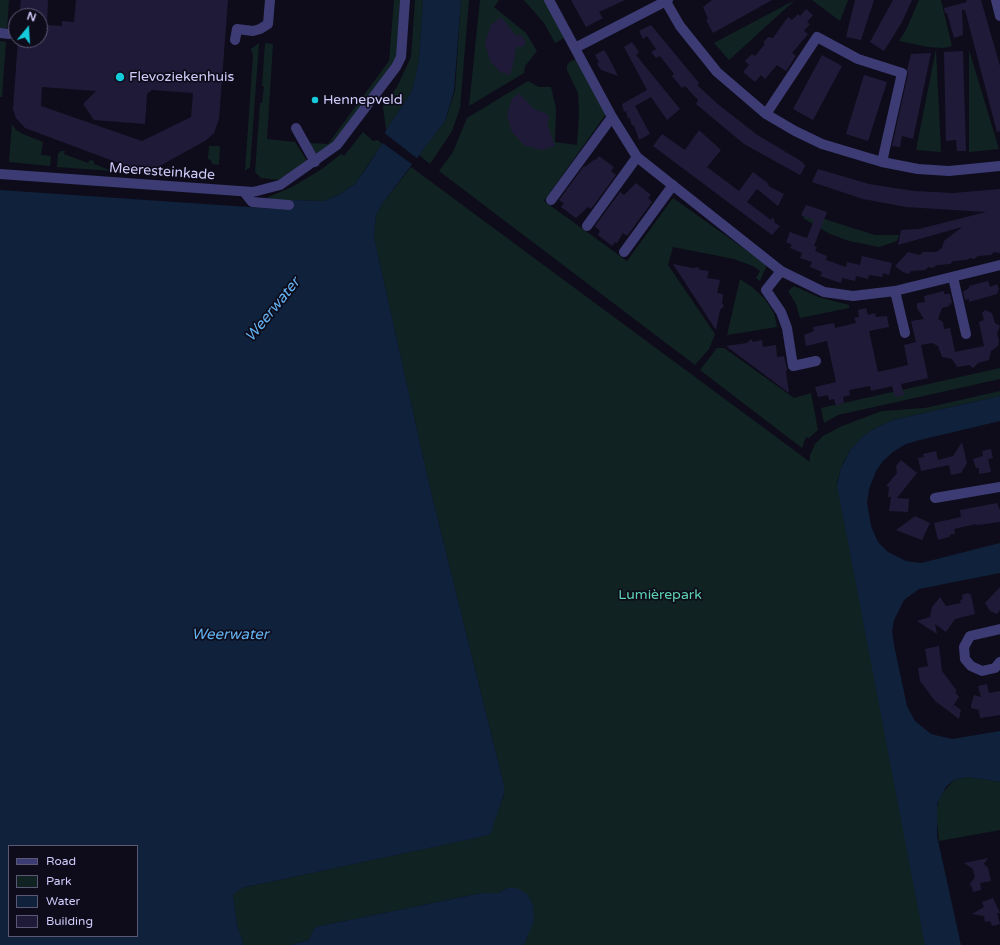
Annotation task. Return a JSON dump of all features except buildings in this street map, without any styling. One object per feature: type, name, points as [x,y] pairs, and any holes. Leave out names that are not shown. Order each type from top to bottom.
[{"type":"street","points":[[236,40],[237,30],[253,31],[268,24],[270,0]]},
{"type":"street","name":"Meeresteinkade","points":[[0,174],[244,192],[263,191],[280,185],[315,162],[337,145],[399,62],[405,0]]},
{"type":"street","points":[[549,0],[612,117],[637,157],[781,271],[824,292],[853,296],[895,291],[1000,266]]},
{"type":"street","points":[[575,48],[666,0],[680,26],[718,72],[766,114],[822,144],[882,162],[918,169],[949,171],[1000,166]]},
{"type":"street","points":[[996,0],[1000,16]]},
{"type":"street","points":[[766,114],[817,37],[858,59],[902,73],[882,162]]},
{"type":"street","points":[[551,200],[612,117]]},
{"type":"street","points":[[296,128],[315,162]]},
{"type":"street","points":[[587,226],[637,157]]},
{"type":"street","points":[[624,252],[673,185]]},
{"type":"street","points":[[244,192],[252,199],[252,202],[289,205]]},
{"type":"street","points":[[781,271],[766,290],[781,312],[786,328],[793,366],[816,361]]},
{"type":"street","points":[[953,277],[966,334]]},
{"type":"street","points":[[895,291],[905,333]]},
{"type":"street","points":[[935,498],[1000,487]]},
{"type":"street","points":[[1000,629],[970,636],[964,647],[965,659],[971,666],[982,671],[995,668],[1000,662]]},
{"type":"green space","points":[[0,0],[9,0],[7,28],[0,28]]},
{"type":"green space","points":[[394,0],[400,0],[397,58],[336,141],[319,154],[316,153],[309,143],[328,144],[389,61]]},
{"type":"green space","points":[[415,0],[423,0],[419,61],[416,76],[412,91],[386,130],[383,106],[397,87],[411,57]]},
{"type":"green space","points":[[461,0],[469,0],[460,108],[452,131],[430,164],[419,155],[445,121],[455,91]]},
{"type":"green space","points":[[480,0],[499,0],[494,7],[526,33],[537,51],[525,66],[524,73],[469,106]]},
{"type":"green space","points":[[524,0],[545,0],[564,38],[555,43],[544,23]]},
{"type":"green space","points":[[795,0],[729,60],[714,43]]},
{"type":"green space","points":[[812,0],[848,0],[840,21]]},
{"type":"green space","points":[[919,0],[941,0],[952,46],[943,48],[928,47],[899,41],[906,30]]},
{"type":"green space","points":[[0,41],[6,42],[2,97],[0,97]]},
{"type":"green space","points":[[259,43],[250,167],[245,171],[253,56],[251,49]]},
{"type":"green space","points":[[265,43],[273,44],[267,139],[295,142],[306,159],[306,162],[297,169],[278,180],[261,178],[255,172],[260,103],[262,103],[264,86],[262,86]]},
{"type":"green space","points":[[936,49],[941,152],[916,150]]},
{"type":"green space","points":[[969,50],[999,149],[969,152]]},
{"type":"green space","points":[[576,59],[606,114],[544,201],[627,261],[673,198],[767,265],[760,281],[756,278],[760,271],[753,266],[734,259],[673,247],[668,265],[715,334],[709,349],[695,365],[439,171],[453,152],[467,118],[528,81],[539,87],[551,87],[556,108],[555,142],[577,145],[579,113],[578,93],[567,70],[567,65]]},
{"type":"green space","points":[[12,124],[16,130],[43,142],[41,155],[51,156],[50,166],[9,162]]},
{"type":"green space","points":[[363,132],[373,141],[378,140],[382,144],[355,184],[340,194],[324,201],[293,200],[292,210],[290,210],[291,203],[289,201],[266,198],[292,187],[322,169],[341,154],[344,156]]},
{"type":"green space","points":[[209,146],[220,146],[219,165],[212,164],[211,160],[208,159]]},
{"type":"green space","points":[[61,151],[65,151],[64,154],[88,163],[90,160],[94,161],[94,164],[112,171],[57,167],[58,154]]},
{"type":"green space","name":"Lumièrepark","points":[[411,167],[810,462],[810,455],[815,444],[823,436],[842,426],[882,411],[925,408],[1000,391],[1000,396],[893,420],[875,428],[862,437],[851,449],[843,463],[837,482],[926,945],[524,945],[528,934],[507,888],[498,893],[482,893],[315,927],[309,940],[289,945],[244,945],[237,925],[233,895],[242,888],[489,835],[504,794],[504,785],[430,488],[374,237],[376,216],[382,204]]},
{"type":"green space","points":[[805,213],[875,235],[899,235],[897,241],[879,247],[849,241],[830,234],[803,218]]},
{"type":"green space","points":[[740,279],[764,298],[774,313],[777,327],[727,335]]},
{"type":"green space","points":[[794,286],[818,297],[849,305],[849,308],[800,318],[796,304],[788,291]]},
{"type":"green space","points":[[717,348],[724,348],[794,398],[811,393],[818,430],[809,438],[806,437],[802,448],[700,370]]},
{"type":"green space","points":[[1000,368],[1000,379],[838,415],[824,423],[821,408]]},
{"type":"green space","points":[[968,777],[1000,782],[1000,830],[939,841],[936,811],[940,796],[954,780]]},
{"type":"water","name":"Weerwater","points":[[423,0],[461,0],[454,91],[445,121],[382,204],[376,216],[374,237],[430,488],[504,785],[504,793],[490,835],[242,888],[233,895],[237,925],[244,945],[0,945],[0,190],[292,210],[292,200],[324,201],[340,194],[355,184],[382,144],[386,130],[412,91],[419,61]]},
{"type":"water","points":[[1000,396],[1000,421],[906,444],[893,452],[883,461],[876,471],[869,489],[867,503],[871,526],[878,542],[888,552],[906,561],[921,563],[1000,543],[1000,573],[919,589],[904,600],[894,620],[892,631],[894,645],[907,706],[915,721],[931,734],[952,739],[1000,731],[1000,782],[968,777],[954,780],[946,787],[937,804],[937,836],[961,945],[925,945],[837,485],[841,468],[851,449],[862,437],[875,428],[893,420]]},
{"type":"water","points":[[507,888],[517,888],[527,894],[533,905],[534,920],[524,945],[289,945],[309,940],[315,927],[482,893],[498,893]]},
{"type":"pier","points":[[383,132],[418,159],[413,165],[380,141]]},
{"type":"place","name":"Flevoziekenhuis","points":[[120,77]]},
{"type":"place","name":"Hennepveld","points":[[315,100]]}]
